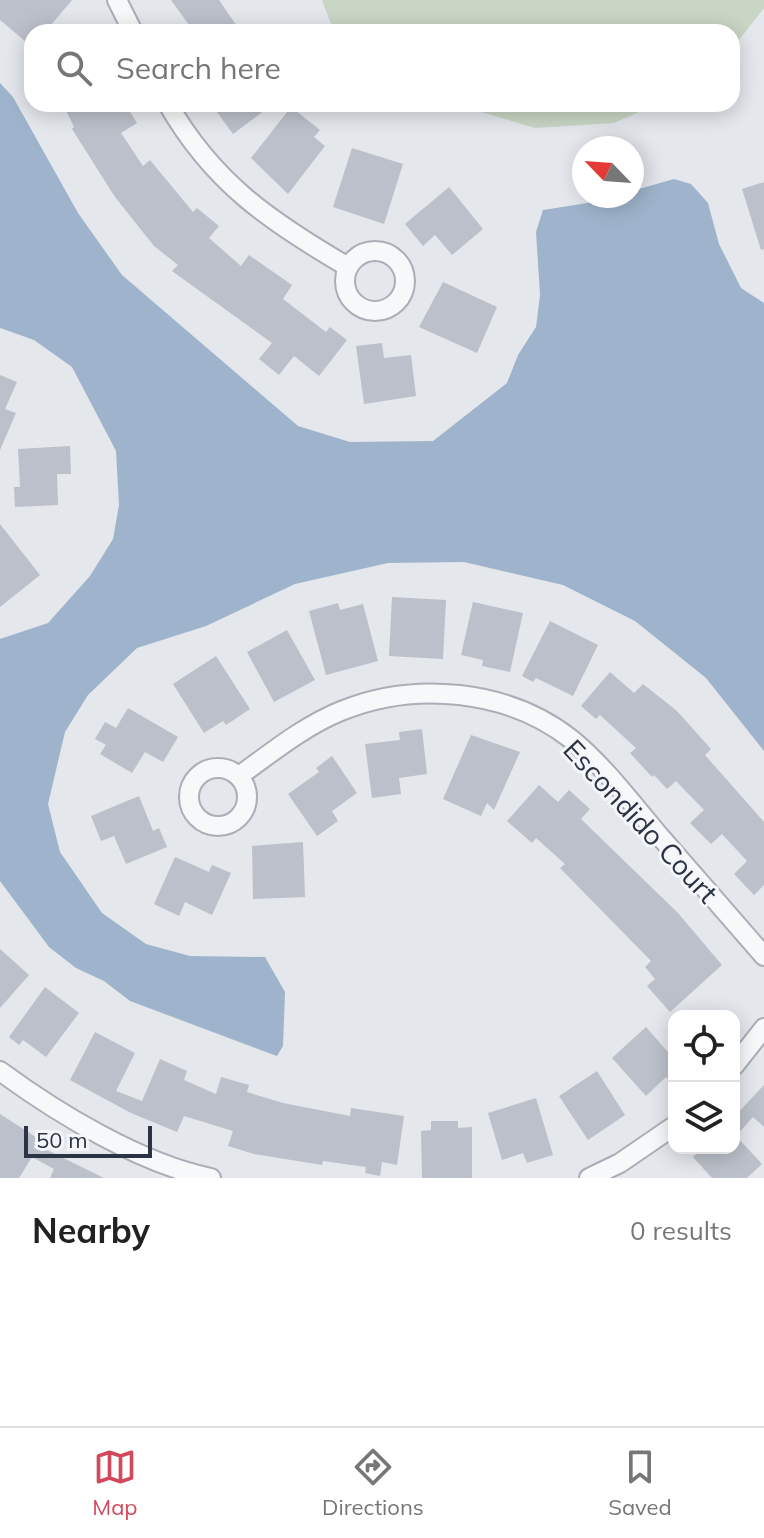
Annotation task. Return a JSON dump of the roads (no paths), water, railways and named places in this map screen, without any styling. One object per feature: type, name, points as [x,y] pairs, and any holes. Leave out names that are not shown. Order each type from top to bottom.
[{"type":"street","points":[[117,0],[129,24]]},
{"type":"street","points":[[173,112],[197,152],[235,192],[287,232],[348,267]]},
{"type":"street","name":"Escondido Court","points":[[239,776],[290,739],[337,712],[367,701],[406,694],[447,692],[509,707],[534,717],[570,739],[603,770],[764,956]]},
{"type":"street","points":[[740,1058],[764,1028]]},
{"type":"street","points":[[0,1071],[39,1100],[106,1138],[211,1178]]},
{"type":"street","points":[[589,1178],[620,1163],[668,1130]]},
{"type":"water","points":[[0,83],[13,97],[78,213],[122,275],[298,426],[350,442],[433,441],[507,383],[518,355],[536,327],[540,295],[536,232],[543,210],[572,205],[572,208],[644,208],[644,188],[674,179],[691,184],[708,203],[719,244],[741,288],[764,303],[764,751],[706,678],[635,621],[563,585],[464,562],[388,563],[295,584],[206,626],[137,648],[88,695],[65,732],[48,804],[60,852],[102,913],[146,944],[190,956],[265,957],[285,992],[283,1046],[277,1056],[130,1001],[104,981],[76,968],[49,947],[0,881],[0,639],[48,623],[90,576],[113,539],[119,505],[116,451],[72,367],[34,340],[0,328]]}]
